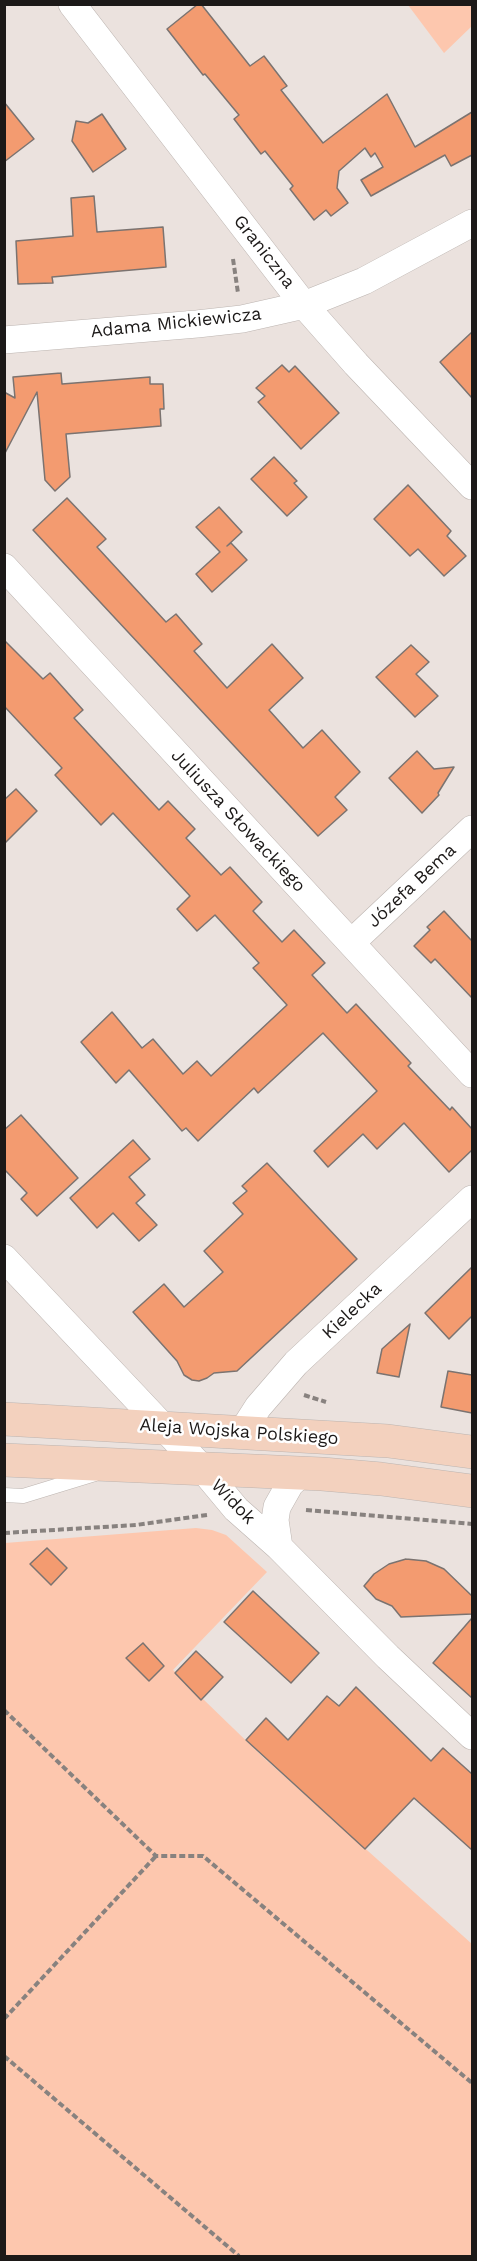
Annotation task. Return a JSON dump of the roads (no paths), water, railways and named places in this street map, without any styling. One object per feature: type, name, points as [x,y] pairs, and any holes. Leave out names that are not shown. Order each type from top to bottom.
[{"type":"main road","name":"Aleja Wojska Polskiego","points":[[4,1419],[388,1441],[472,1452]]},
{"type":"main road","name":"Aleja Wojska Polskiego","points":[[4,1460],[302,1473],[381,1479],[472,1491]]},
{"type":"street","name":"Graniczna","points":[[72,4],[304,305],[356,364],[472,486]]},
{"type":"street","name":"Adama Mickiewicza","points":[[4,340],[242,319],[304,305],[364,281],[472,223]]},
{"type":"street","name":"Juliusza Słowackiego","points":[[4,567],[472,1074]]},
{"type":"street","name":"Józefa Bema","points":[[351,943],[472,829]]},
{"type":"street","name":"Kielecka","points":[[242,1432],[258,1407],[296,1364],[472,1199]]},
{"type":"street","name":"Widok","points":[[4,1258],[201,1467],[236,1509],[279,1547],[388,1657],[472,1736]]},
{"type":"street","points":[[279,1547],[275,1527],[277,1507],[290,1484],[302,1473]]},
{"type":"lane","points":[[4,1495],[23,1496],[129,1464]]}]
